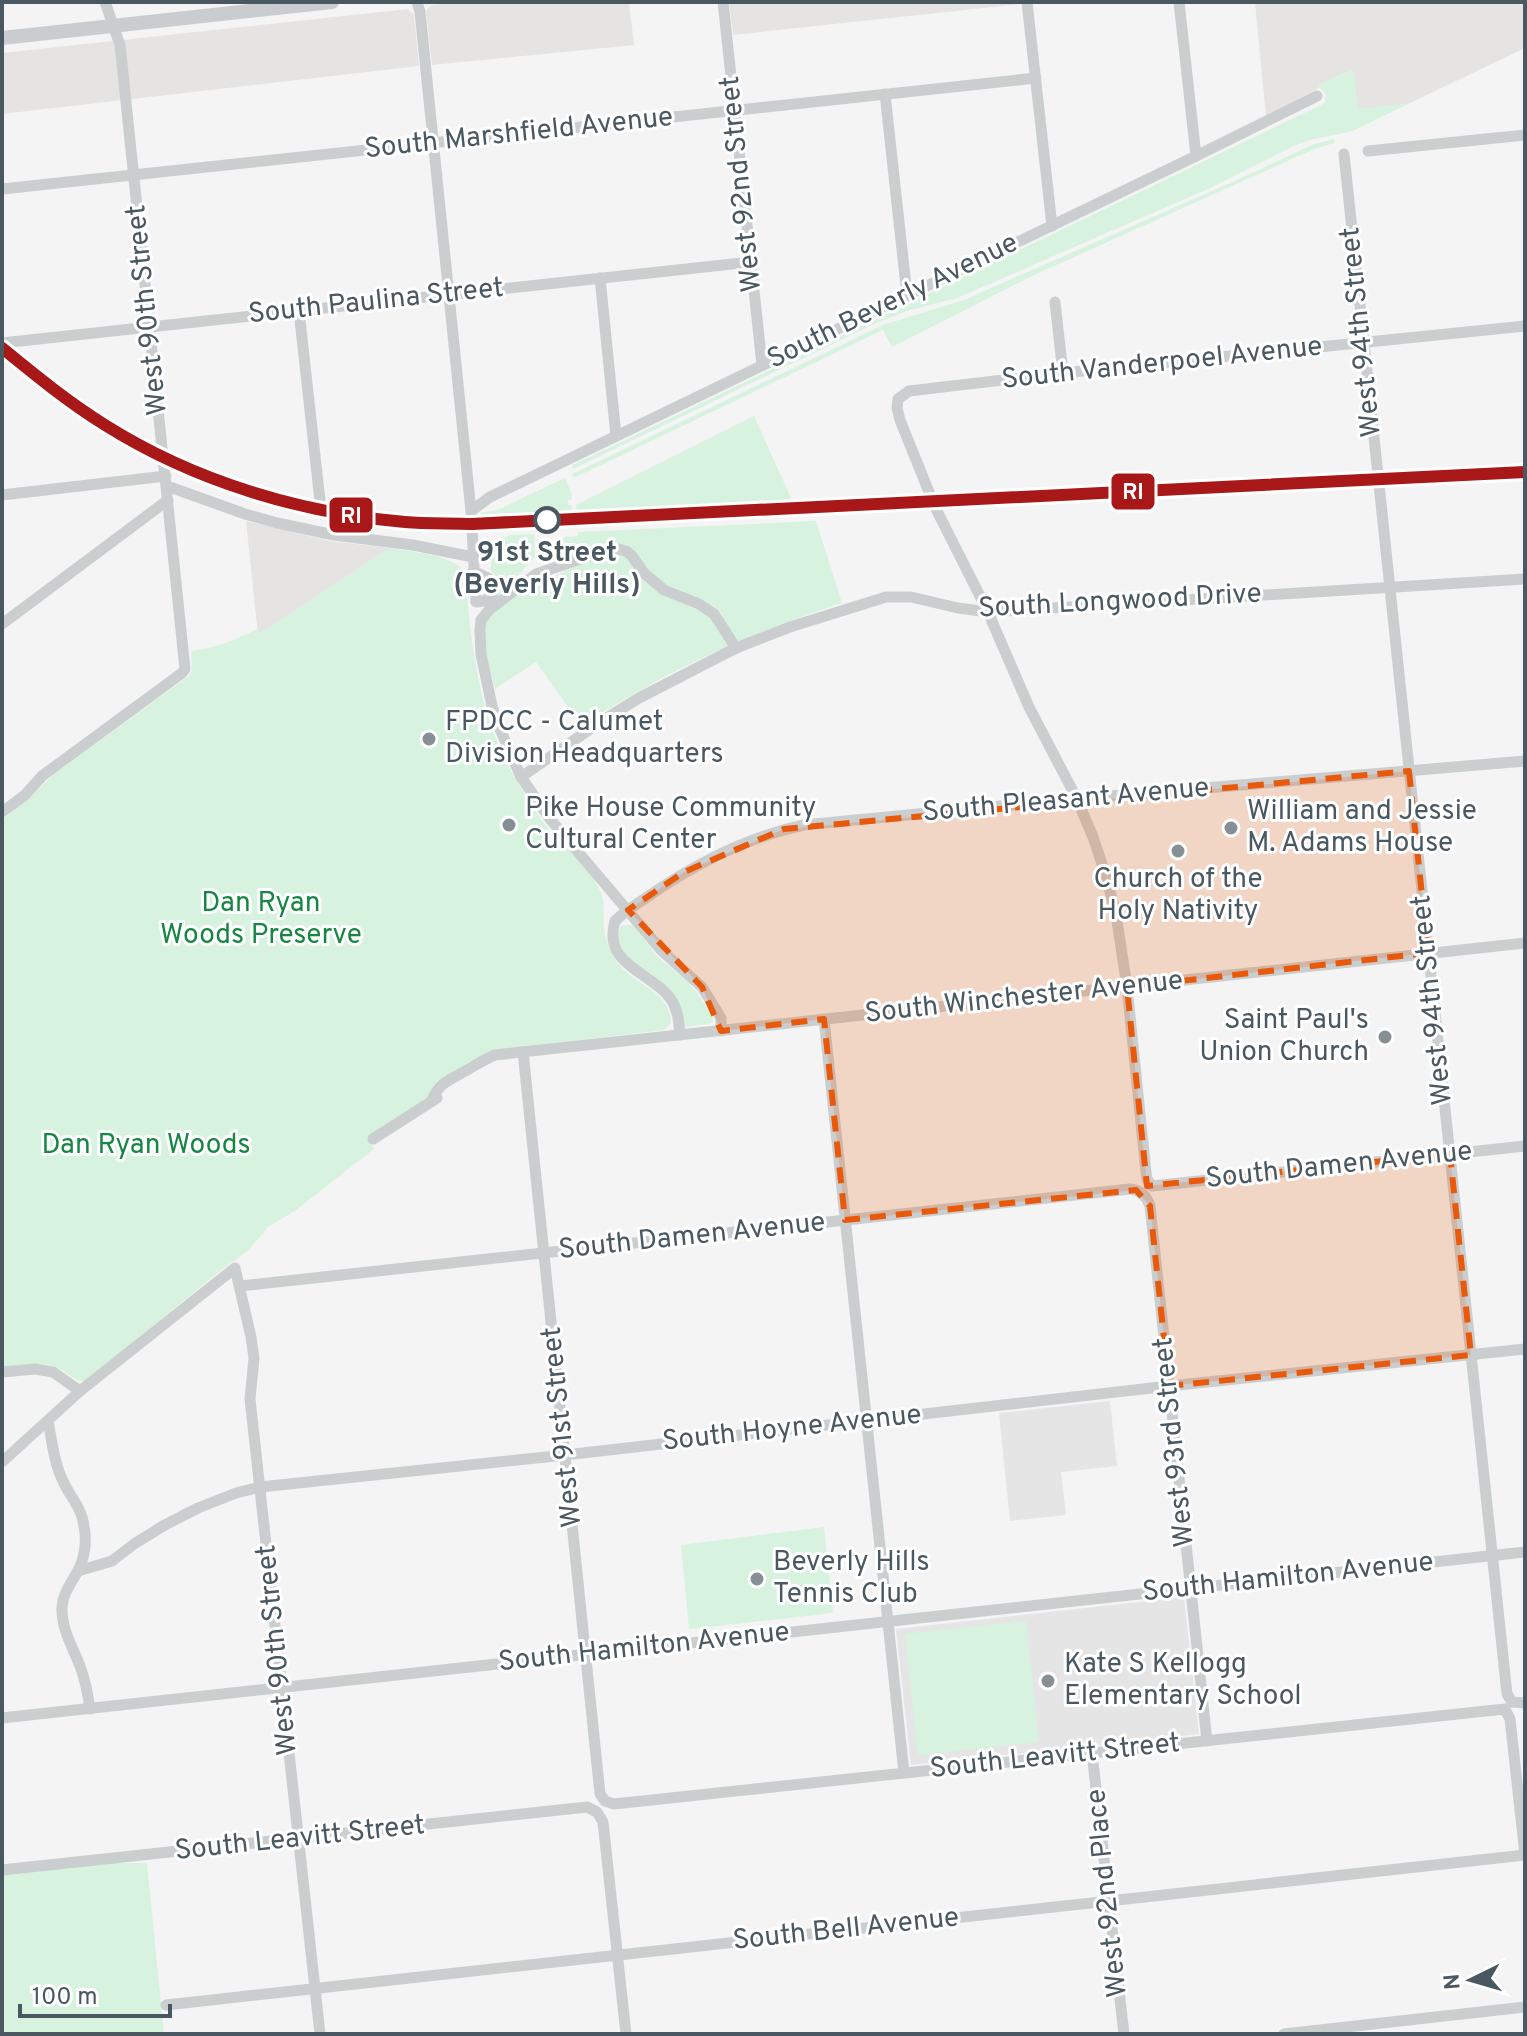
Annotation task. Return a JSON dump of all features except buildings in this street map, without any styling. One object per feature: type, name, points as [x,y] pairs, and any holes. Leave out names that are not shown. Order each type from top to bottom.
[{"type":"main road","points":[[2,38],[332,2]]},
{"type":"street","name":"West 90th Street","points":[[2,812],[25,795],[42,776],[185,669],[120,45],[105,2]]},
{"type":"street","points":[[417,2],[450,294],[471,511],[473,571],[476,602],[485,601],[495,589],[493,582],[473,571]]},
{"type":"street","name":"West 92nd Street","points":[[723,2],[762,365]]},
{"type":"street","points":[[1027,2],[1052,226]]},
{"type":"street","points":[[1179,2],[1196,156]]},
{"type":"street","name":"South Marshfield Avenue","points":[[2,189],[1036,78]]},
{"type":"street","points":[[885,94],[907,295]]},
{"type":"street","name":"South Beverly Avenue","points":[[471,511],[490,497],[1317,96]]},
{"type":"street","points":[[1368,151],[1525,135]]},
{"type":"street","name":"West 94th Street","points":[[1344,154],[1507,1694],[1515,1707],[1525,1855]]},
{"type":"street","name":"South Paulina Street","points":[[2,343],[751,262]]},
{"type":"street","points":[[600,278],[616,436]]},
{"type":"street","points":[[1055,302],[1063,373]]},
{"type":"street","points":[[299,311],[320,501]]},
{"type":"street","name":"South Vanderpoel Avenue","points":[[898,399],[909,391],[1063,373],[1525,326]]},
{"type":"street","name":"West 93rd Street","points":[[898,399],[900,420],[932,501],[988,612],[1029,707],[1077,799],[1093,837],[1116,914],[1127,987],[1207,1741]]},
{"type":"street","points":[[2,495],[167,481],[245,514],[292,526],[473,557]]},
{"type":"street","points":[[2,624],[168,500]]},
{"type":"street","points":[[721,1031],[721,1018],[702,987],[662,951],[550,819],[521,777],[492,706],[479,641],[481,620],[489,610],[536,574],[618,549],[632,556],[644,573],[664,590],[699,604],[714,614],[736,648]]},
{"type":"street","name":"South Longwood Drive","points":[[521,777],[639,698],[736,648],[790,627],[886,597],[911,597],[988,612],[1525,579]]},
{"type":"street","name":"South Pleasant Avenue","points":[[628,910],[684,872],[735,847],[804,825],[1525,761]]},
{"type":"street","points":[[628,910],[615,921],[613,927],[618,952],[629,966],[662,989],[672,1001],[680,1035]]},
{"type":"street","name":"South Winchester Avenue","points":[[523,1052],[1525,943]]},
{"type":"street","points":[[824,1019],[904,1773]]},
{"type":"street","points":[[373,1139],[441,1097],[461,1074],[482,1060],[495,1055],[523,1052]]},
{"type":"street","name":"West 91st Street","points":[[523,1052],[600,1794],[605,1801]]},
{"type":"street","name":"South Damen Avenue","points":[[240,1286],[1130,1189],[1148,1190],[1525,1146]]},
{"type":"street","name":"West 90th Street","points":[[80,1391],[235,1268],[254,1358],[250,1399],[320,2034]]},
{"type":"street","name":"South Hoyne Avenue","points":[[78,1571],[112,1561],[134,1544],[198,1508],[260,1487],[1525,1349]]},
{"type":"street","points":[[2,1372],[35,1369],[53,1372],[80,1391],[2,1462]]},
{"type":"street","points":[[48,1421],[56,1464],[79,1507],[85,1526],[85,1550],[64,1596],[63,1618],[82,1670],[90,1709]]},
{"type":"street","name":"South Hamilton Avenue","points":[[2,1718],[1525,1552]]},
{"type":"street","name":"South Leavitt Street","points":[[605,1801],[614,1804],[1515,1707]]},
{"type":"street","name":"West 92nd Place","points":[[1092,1753],[1124,2034]]},
{"type":"street","name":"South Leavitt Street","points":[[2,1868],[145,1856],[587,1807],[597,1812],[603,1822],[618,1955]]},
{"type":"street","name":"South Bell Avenue","points":[[166,2005],[1525,1855]]},
{"type":"street","points":[[618,1955],[626,2034]]},
{"type":"street","points":[[1284,2034],[1525,2007]]},
{"type":"highlighted area","points":[[1409,771],[1428,953],[1127,987],[1147,1186],[1450,1154],[1471,1355],[1169,1386],[1150,1206],[1136,1190],[845,1220],[824,1019],[721,1031],[702,987],[628,910],[684,872],[784,829]]},
{"type":"shaded area","points":[[463,2],[629,2],[634,45],[432,65],[426,11],[431,5]]},
{"type":"shaded area","points":[[729,2],[1020,2],[1020,4],[733,35]]},
{"type":"shaded area","points":[[1255,2],[1525,2],[1525,48],[1408,104],[1357,110],[1353,71],[1319,85],[1319,88],[1266,116]]},
{"type":"shaded area","points":[[408,9],[414,15],[419,66],[2,114],[2,53]]},
{"type":"shaded area","points":[[246,521],[330,541],[390,548],[258,635]]},
{"type":"shaded area","points":[[1110,1401],[1117,1466],[1061,1472],[1066,1515],[1010,1521],[999,1413]]},
{"type":"shaded area","name":"Kate S Kellogg Elementary School","points":[[1184,1597],[1199,1734],[911,1765],[896,1629]]},
{"type":"green space","points":[[1354,71],[1358,109],[1408,104],[1353,131],[1294,146],[1208,189],[957,298],[907,311],[872,325],[573,469],[573,465],[1321,105],[1326,95],[1318,85]]},
{"type":"green space","points":[[1334,139],[1334,143],[1312,150],[1034,275],[892,347],[883,330],[574,478],[572,474],[883,325],[964,300],[1312,145]]},
{"type":"green space","points":[[754,416],[792,500],[577,512],[576,505]]},
{"type":"green space","points":[[565,478],[571,492],[572,499],[568,500],[568,505],[571,505],[572,512],[546,513],[545,508],[536,508],[536,514],[481,515],[497,510]]},
{"type":"green space","points":[[816,521],[842,603],[774,627],[675,671],[582,726],[536,662],[495,689],[485,647],[486,622],[508,599],[564,572],[564,537],[578,536],[578,532]]},
{"type":"green space","points":[[534,534],[535,557],[495,599],[499,585],[491,571],[491,545],[510,535]]},
{"type":"green space","name":"Dan Ryan Woods","points":[[390,548],[437,557],[454,563],[462,570],[478,678],[491,727],[502,753],[547,827],[597,885],[603,903],[605,935],[615,959],[625,971],[661,998],[670,1013],[671,1023],[664,1030],[495,1050],[425,1102],[369,1137],[374,1149],[296,1210],[268,1227],[248,1251],[85,1382],[49,1365],[2,1367],[2,820],[53,775],[189,676],[192,670],[191,651],[225,643],[257,629],[258,635]]},
{"type":"green space","points":[[633,925],[659,958],[686,980],[698,994],[713,1019],[712,1023],[684,1026],[667,989],[624,952],[618,934],[621,926]]},
{"type":"green space","name":"Beverly Hills Tennis Club","points":[[824,1527],[833,1613],[689,1629],[681,1545]]},
{"type":"green space","points":[[1026,1621],[1039,1742],[918,1755],[905,1634]]},
{"type":"green space","points":[[106,1863],[147,1863],[164,2034],[2,2034],[2,1875]]},
{"type":"transit line","name":"RI","points":[[2,348],[91,416],[175,463],[287,502],[366,518],[405,522],[472,524],[1525,472]]},
{"type":"place","name":"91st Street (Beverly Hills)","points":[[547,520]]},
{"type":"place","name":"FPDCC - Calumet Division Headquarters","points":[[429,739]]},
{"type":"place","name":"Pike House Community Cultural Center","points":[[509,825]]},
{"type":"place","name":"William and Jessie M. Adams House","points":[[1231,828]]},
{"type":"place","name":"Church of the Holy Nativity","points":[[1178,851]]},
{"type":"place","name":"Saint Paul's Union Church","points":[[1385,1037]]},
{"type":"place","name":"Beverly Hills Tennis Club","points":[[757,1579]]},
{"type":"place","name":"Kate S Kellogg Elementary School","points":[[1048,1681]]},
{"type":"park label","name":"Dan Ryan Woods Preserve","points":[[261,920]]}]
